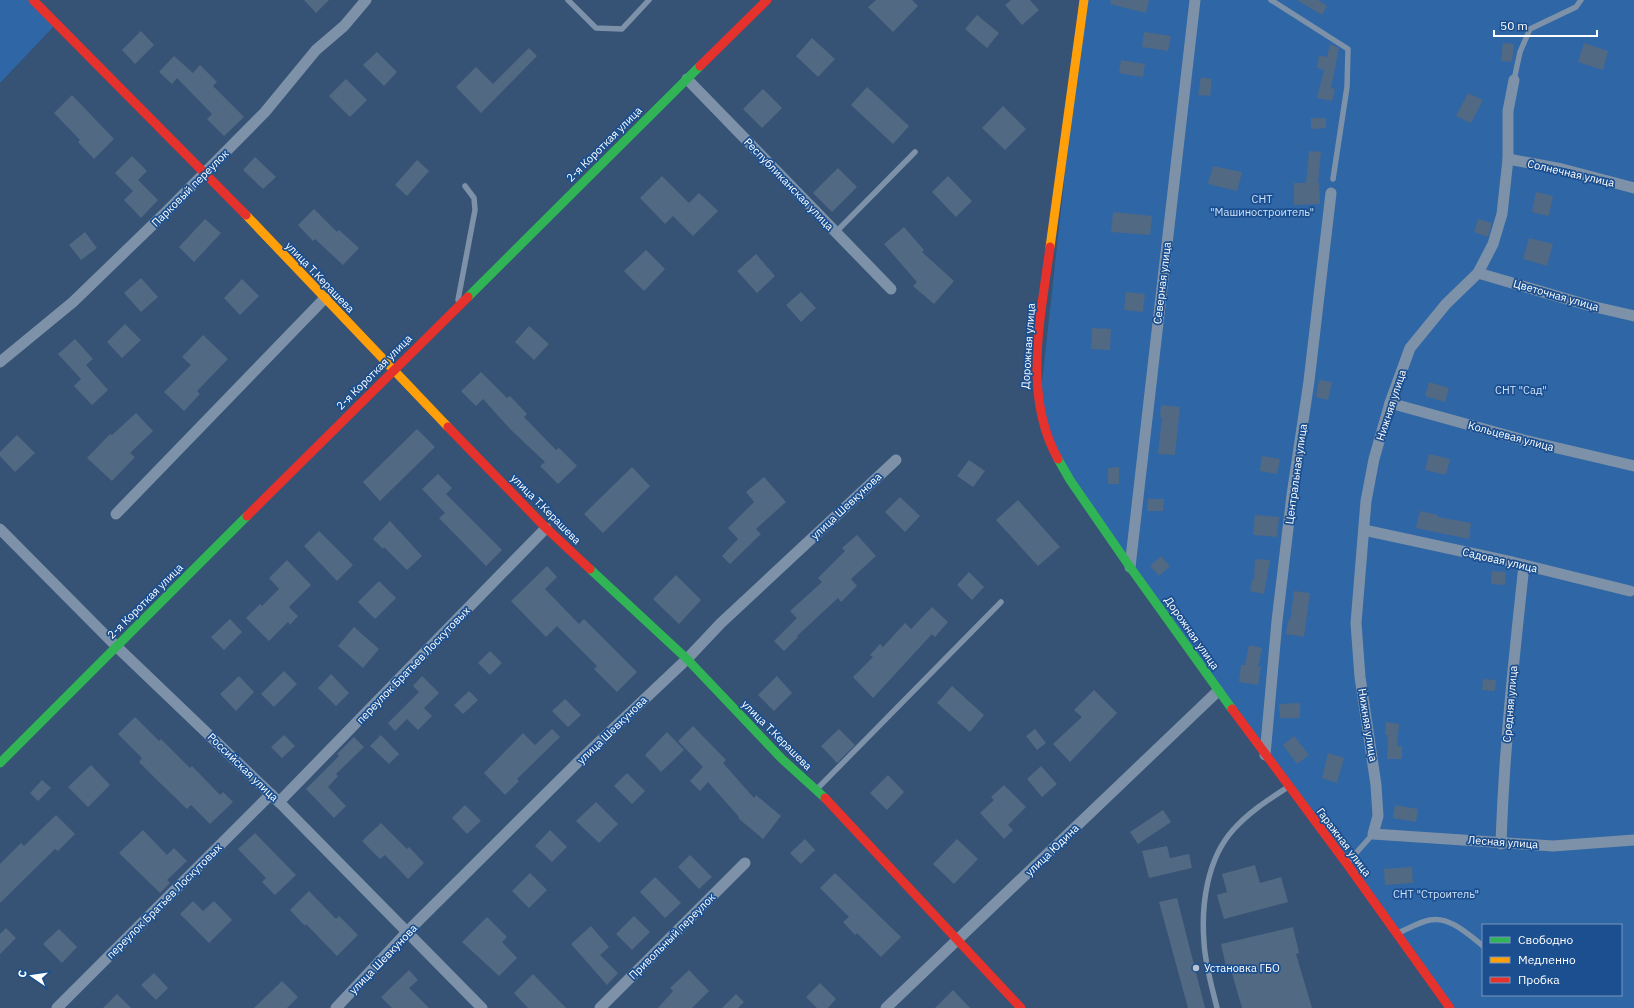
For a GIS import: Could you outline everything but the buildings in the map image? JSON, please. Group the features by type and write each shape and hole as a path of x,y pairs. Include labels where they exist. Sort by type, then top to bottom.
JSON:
{"street":[{"name":"улица Т.Керашева","path":"33,0 205,173 546,528 687,659 782,759 817,790 1021,1008"},
{"name":"Парковый переулок","path":"0,362 73,302 205,173 265,112 316,50 344,26 366,0"},
{"name":"2-я Короткая улица","path":"0,763 28,733 457,306 767,0"},
{"name":"Дорожная улица","path":"1084,0 1043,300 1037,361 1037,395 1044,428 1054,452 1070,480 1218,691"},
{"name":"Северная улица","path":"1130,567 1195,0"},
{"name":"Республиканская улица","path":"687,79 891,289"},
{"name":"Нижняя улица","path":"1373,834 1378,816 1376,785 1360,677 1356,624 1366,501 1374,459 1390,403 1410,348 1446,304 1478,273 1492,244 1502,214 1508,159 1508,110 1514,80"},
{"name":"Солнечная улица","path":"1508,159 1562,169 1634,188"},
{"name":"Центральная улица","path":"1265,756 1277,621 1292,495 1309,382 1331,193"},
{"name":"Цветочная улица","path":"1478,273 1591,306 1634,316"},
{"path":"116,514 325,298"},
{"name":"Кольцевая улица","path":"1390,403 1524,440 1634,466"},
{"name":"улица Шевкунова","path":"336,1008 408,932 579,762 687,659 722,623 896,460"},
{"name":"переулок Братьев Лоскутовых","path":"57,1008 275,798 546,528"},
{"name":"Российская улица","path":"0,529 116,646 275,798 482,1008"},
{"name":"Садовая улица","path":"1364,530 1524,565 1632,592"},
{"name":"Средняя улица","path":"1501,844 1503,782 1508,711 1524,565"},
{"name":"Гаражная улица","path":"1218,691 1288,787 1347,864 1395,934 1450,1008"},
{"name":"улица Юдина","path":"886,1008 958,941 1218,691"},
{"name":"Лесная улица","path":"1373,834 1449,838 1501,844 1553,846 1634,840"},
{"name":"Привольный переулок","path":"600,1008 745,863"}],"lane":[{"path":"568,0 596,28 622,29 649,0"},
{"path":"1271,0 1348,49 1347,87 1333,179"},
{"name":"Нижняя улица","path":"1514,80 1520,52 1530,28 1576,7 1581,0"},
{"path":"836,232 915,152"},
{"path":"457,306 475,210 474,198 465,186"},
{"path":"817,790 1001,602"},
{"path":"1217,1008 1204,943 1205,898 1213,863 1232,831 1256,808 1288,787"},
{"name":"Нижняя улица","path":"1347,864 1373,834"},
{"path":"1395,934 1431,920 1446,922 1463,930 1482,945"}],"green space":[{"path":"0,0 33,0 56,24 0,83"},
{"name":"СНТ \"Машиностроитель\"","path":"1084,0 1634,0 1634,1008 1450,1008 1070,480 1039,410"}],"traffic: fast":[{"path":"468,297 700,66"},
{"path":"1058,459 1070,480 1130,567 1232,709"},
{"path":"0,763 247,516"},
{"path":"590,569 687,659 782,759 825,798"}],"traffic: slow":[{"path":"1050,247 1084,0"},
{"path":"246,215 448,427"}],"traffic: jam":[{"path":"33,0 246,215"},
{"path":"700,66 767,0"},
{"path":"1050,247 1039,328 1037,382 1040,409 1047,434 1058,459"},
{"path":"247,516 468,297"},
{"path":"448,427 546,528 590,569"},
{"path":"1232,709 1347,864 1450,1008"},
{"path":"825,798 1021,1008"}],"place":[{"name":"Установка ГБО","path":"1196,968"}],"park label":[{"name":"СНТ \"Сад\"","path":"1521,390"},
{"name":"СНТ \"Строитель\"","path":"1436,894"}]}
